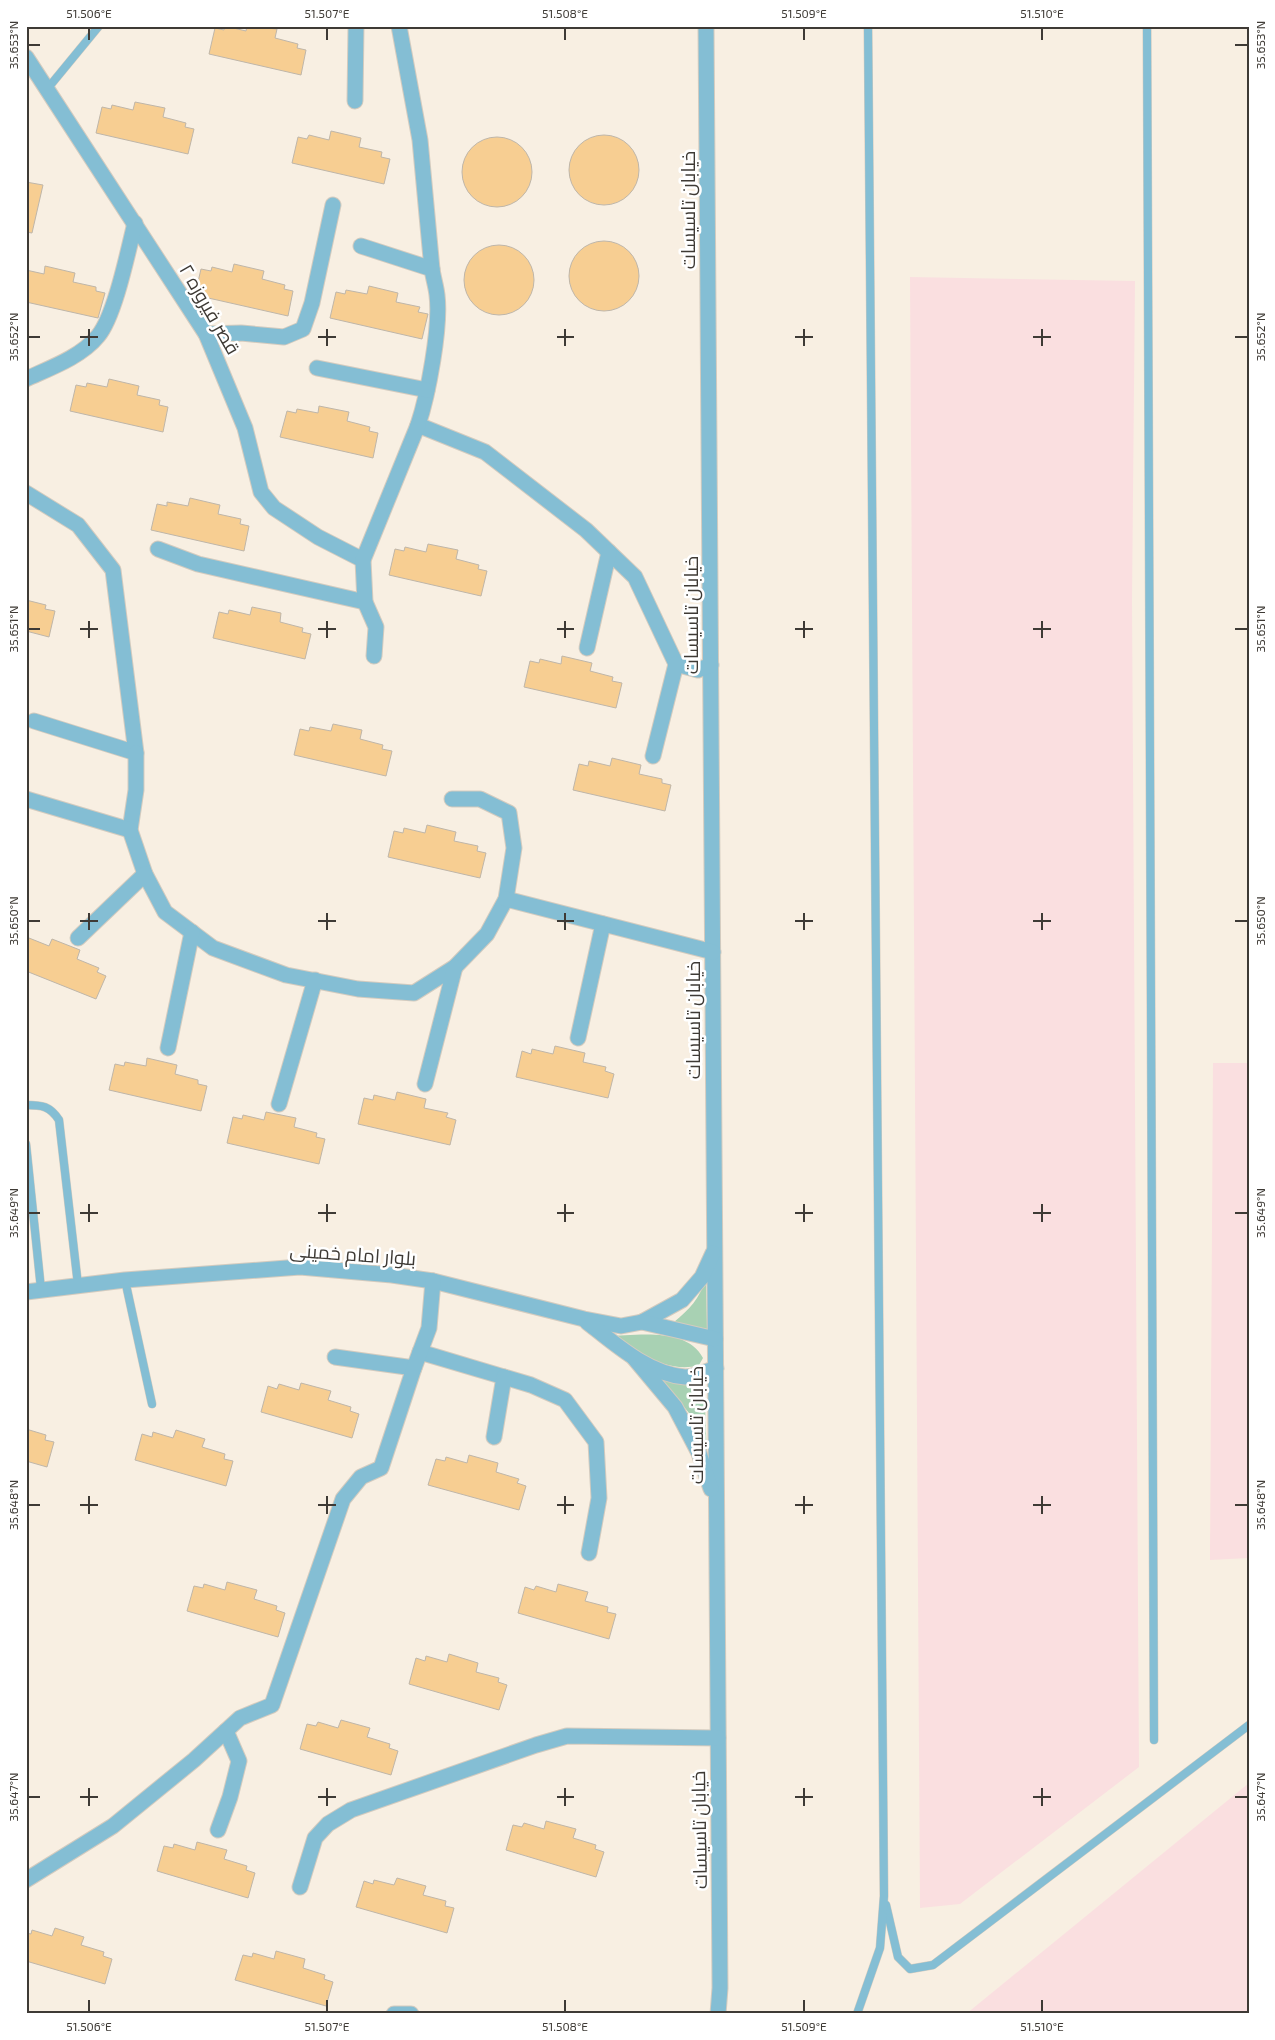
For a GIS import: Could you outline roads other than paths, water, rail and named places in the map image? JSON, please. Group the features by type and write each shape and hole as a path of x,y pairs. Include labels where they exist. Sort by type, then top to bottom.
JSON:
{"street":[{"path":"355,101 356,26"},
{"path":"374,656 376,627 365,602 363,560 418,425 437,324 437,296 432,269 420,140 399,26"},
{"name":"خیابان تاسیسات","path":"706,26 720,1988 718,2014"},
{"name":"قصر فیروزه ۲","path":"26,57 48,88 206,334 245,428 261,492 274,508 296,523 318,537 363,560"},
{"path":"206,334 241,333 284,337 303,329 312,303 333,205"},
{"path":"26,379 85,348 99,335 115,300 135,223"},
{"path":"361,246 432,269"},
{"path":"317,368 426,390"},
{"path":"418,425 485,452 586,530 635,577 676,664 653,756"},
{"path":"26,493 78,525 113,570 136,753 136,790 130,830 145,874 165,912 213,948 286,975 358,989 414,993 455,967 487,934 506,899 514,848 509,813 480,799 452,799"},
{"path":"158,549 198,564 365,602"},
{"path":"587,648 609,552"},
{"path":"676,664 698,670 711,665"},
{"path":"34,721 136,753"},
{"path":"26,799 130,830"},
{"path":"78,938 145,874"},
{"path":"506,899 713,952"},
{"path":"578,1038 603,924"},
{"path":"168,1048 192,932"},
{"path":"425,1084 455,967"},
{"path":"279,1104 314,980"},
{"path":"642,1322 682,1300 702,1277 715,1250"},
{"name":"بلوار امام خمینی","path":"34,1291 125,1280 300,1267 392,1275 432,1281 584,1319 622,1326 642,1322"},
{"path":"26,1880 113,1826 194,1760 240,1718 272,1705 343,1499 361,1477 382,1468 429,1328 432,1281"},
{"path":"584,1319 634,1358 650,1367 686,1377 716,1368"},
{"path":"642,1322 715,1338"},
{"path":"420,1352 531,1385 564,1400 596,1442 599,1498 589,1553"},
{"path":"335,1357 414,1368"},
{"path":"634,1358 675,1406 708,1474 717,1510"},
{"path":"494,1437 504,1377"},
{"path":"218,1830 240,1761 226,1731"},
{"path":"300,1887 315,1838 328,1824 351,1810 536,1745 567,1736 718,1738"},
{"path":"394,2014 410,2014"}],"lane":[{"path":"48,88 99,26"},
{"path":"857,2014 880,1948 884,1896 868,26"},
{"path":"1147,26 1154,1740"},
{"path":"26,1105 42,1105 52,1109 59,1120 78,1285"},
{"path":"26,1144 34,1291"},
{"path":"125,1280 152,1404"},
{"path":"884,1896 898,1957 910,1969 933,1965 1249,1725"}]}
